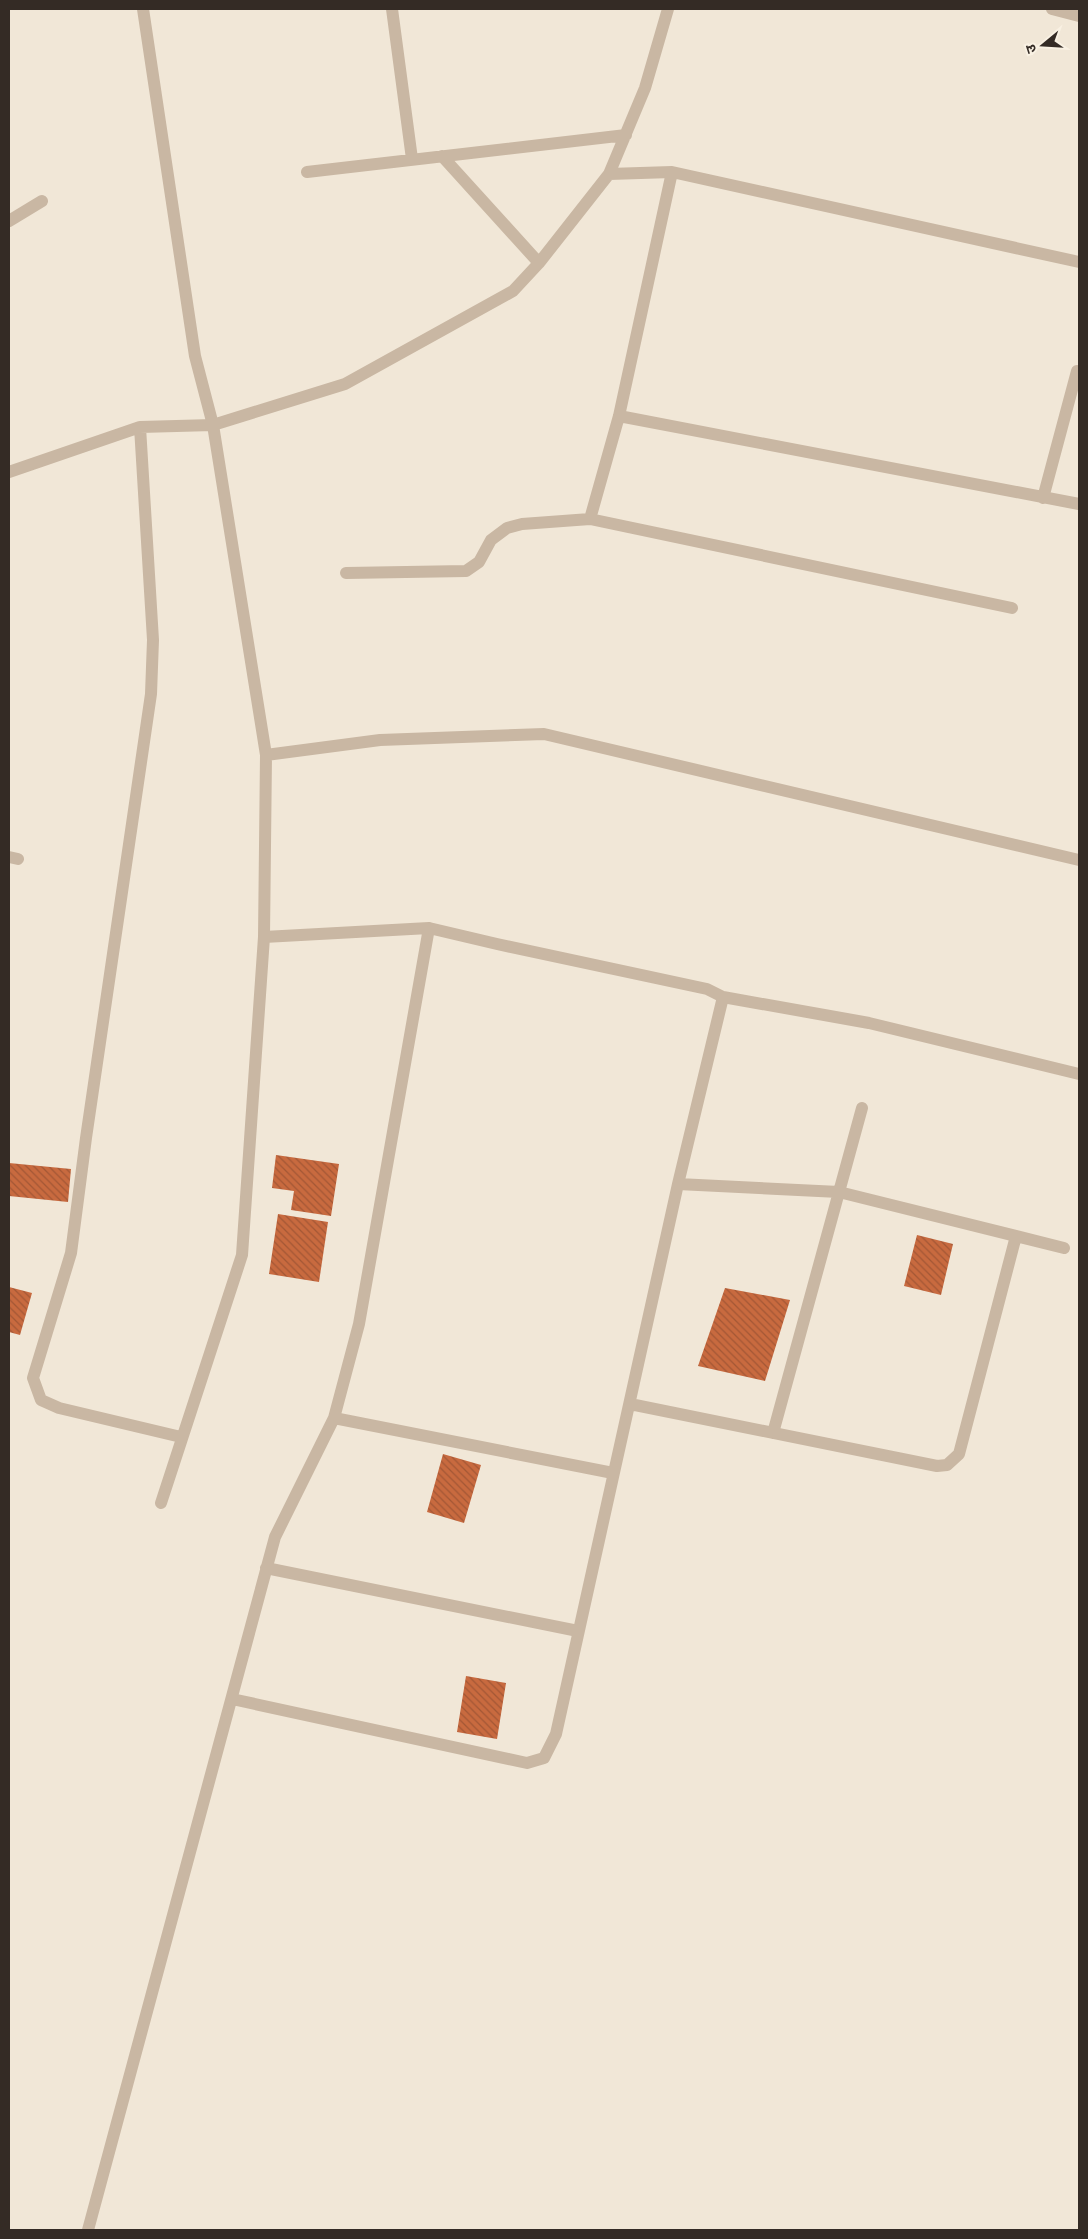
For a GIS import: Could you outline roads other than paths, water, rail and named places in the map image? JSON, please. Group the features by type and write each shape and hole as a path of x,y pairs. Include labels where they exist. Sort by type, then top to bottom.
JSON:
{"street":[{"path":"143,9 195,356 213,426 266,755 264,937 242,1256 181,1436 161,1503"},
{"path":"392,9 412,160"},
{"path":"9,472 140,427 213,426 345,384 513,290 539,263 609,174 645,88 668,9"},
{"path":"1052,9 1079,16"},
{"path":"307,172 626,134"},
{"path":"442,156 539,263"},
{"path":"609,174 672,172 1079,262"},
{"path":"590,519 619,416 672,172"},
{"path":"9,220 42,201"},
{"path":"1044,498 1077,370"},
{"path":"619,416 1079,504"},
{"path":"140,427 153,640 151,694 87,1128 71,1253 33,1378 41,1400 59,1408 181,1436"},
{"path":"346,574 466,571 479,562 491,540 506,528 522,524 590,519 1012,608"},
{"path":"266,755 380,740 544,734 1079,860"},
{"path":"264,937 429,928 707,989 723,997 869,1023 1079,1074"},
{"path":"88,2230 274,1537 334,1418 358,1324 429,928"},
{"path":"232,1699 527,1763 544,1758 556,1734 678,1184 723,997"},
{"path":"773,1433 862,1108"},
{"path":"678,1184 839,1192 1064,1248"},
{"path":"630,1404 937,1466 947,1465 959,1454 1016,1236"},
{"path":"334,1418 613,1473"},
{"path":"266,1568 578,1631"}]}
